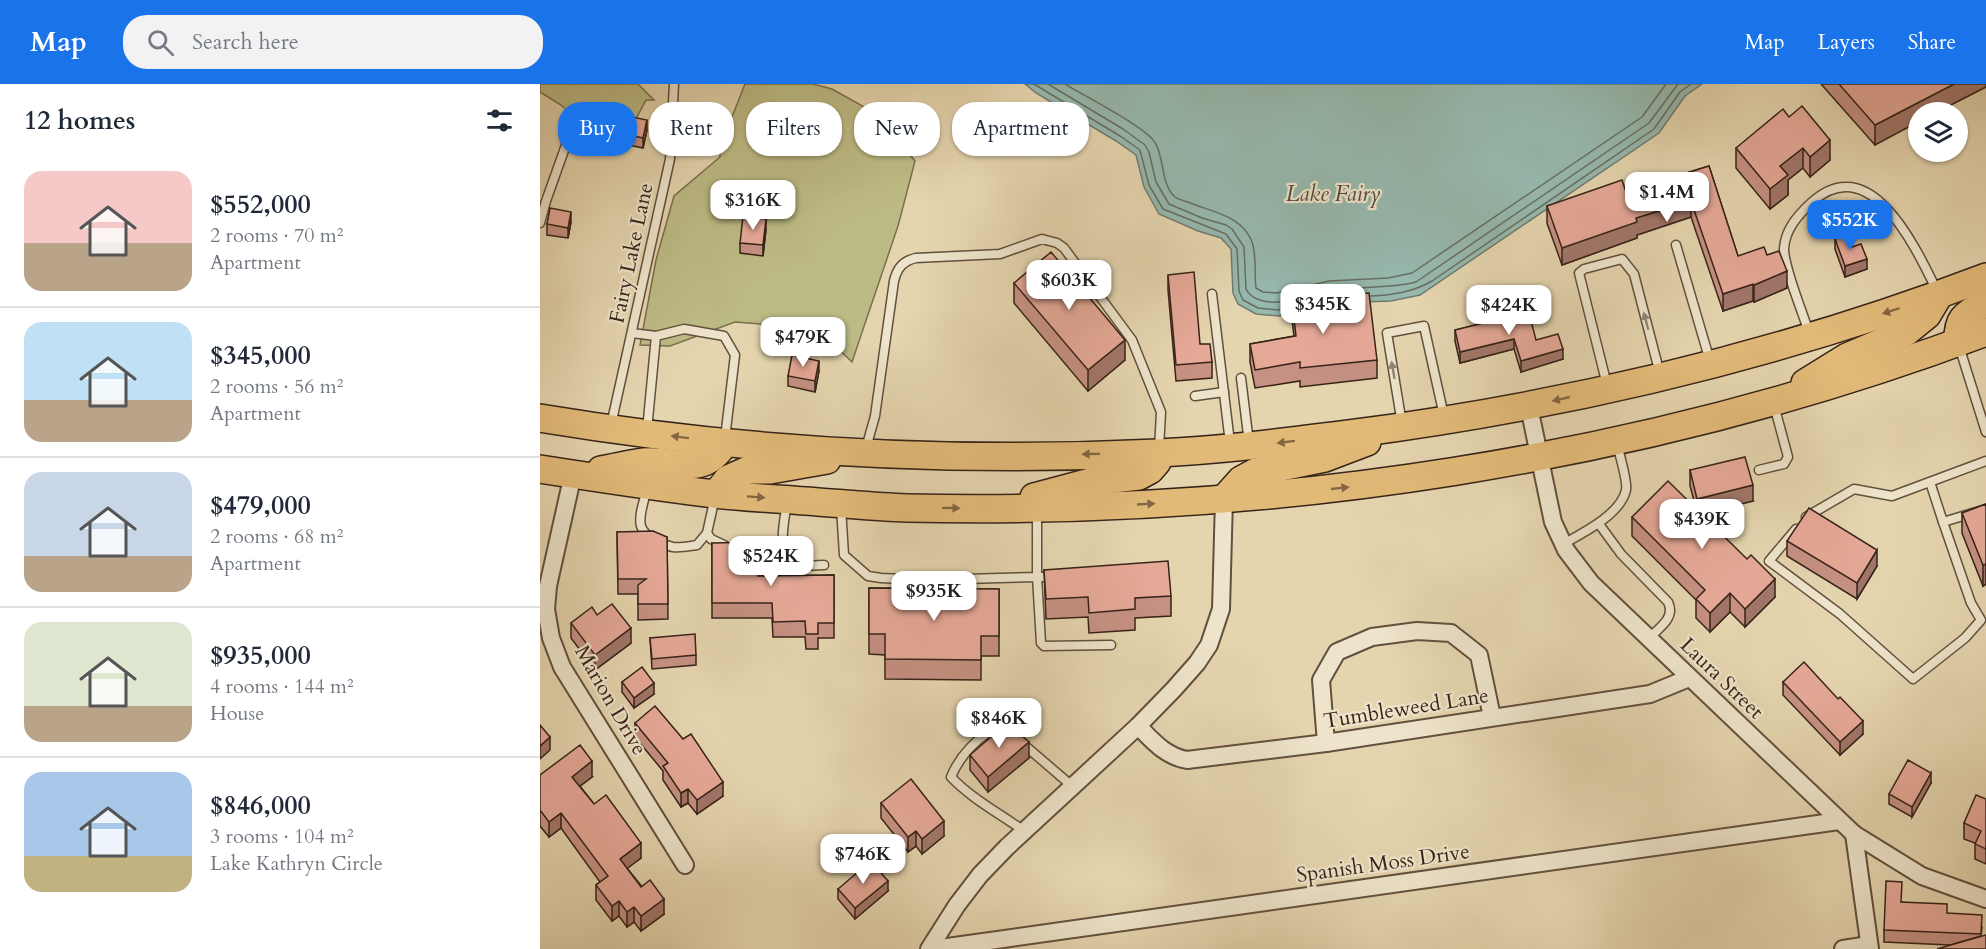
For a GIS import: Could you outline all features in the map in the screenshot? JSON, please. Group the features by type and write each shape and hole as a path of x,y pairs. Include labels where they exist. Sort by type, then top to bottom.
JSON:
{"main road":[{"path":"543,419 725,442 864,453 941,456 1159,453 1240,446 1407,427 1529,407 1661,377 1810,336 1939,295 1986,277"},
{"path":"1773,402 1847,357 1906,332 1927,315 1939,295"},
{"path":"1958,343 1957,327 1962,318 1986,303"},
{"path":"540,469 716,494 903,508 1104,507 1224,499 1353,486 1538,456 1673,429 1864,375 1986,332"},
{"path":"1224,499 1241,480 1256,472 1325,458 1407,427"},
{"path":"573,474 645,462 687,465 703,463 718,454 725,442"},
{"path":"716,494 728,479 748,470 770,470 864,453"},
{"path":"993,509 1094,481 1139,476 1150,470 1157,462 1159,453"}],"street":[{"name":"Laura Street","path":"1529,407 1553,522 1563,544 1591,583 1854,834 1922,876 1986,899"},
{"name":"Marion Drive","path":"573,474 548,586 546,609 551,638 562,668 685,865"},
{"path":"931,949 957,905 980,875 1024,831 1138,726 1197,663 1209,645 1221,609 1224,499"},
{"path":"1326,743 1322,680 1337,652 1372,637 1417,631 1452,633 1479,655 1492,717"},
{"name":"Tumbleweed Lane","path":"1138,726 1164,752 1174,758 1187,760 1326,743 1650,694 1689,678"},
{"name":"Spanish Moss Drive","path":"931,949 1839,821"},
{"path":"1843,949 1869,947 1854,834"}],"lane":[{"name":"Fairy Lake Lane","path":"611,429 670,159 674,84"},
{"path":"540,223 562,156"},
{"path":"1810,336 1787,267 1784,251 1786,234 1801,212 1816,199 1833,189 1848,187 1863,192 1871,195 1888,209 1913,243 1939,295"},
{"path":"864,453 875,416 894,281 900,266 907,260 916,258 1000,254 1042,239 1057,243 1064,248 1132,340 1161,412 1159,453"},
{"path":"1676,245 1711,364"},
{"path":"1608,389 1579,273 1584,269 1622,259 1634,274 1661,377"},
{"path":"1212,294 1224,392 1240,446"},
{"path":"1407,427 1387,333 1424,326 1446,420"},
{"path":"632,333 657,336 684,329 724,336 735,355 725,442"},
{"path":"647,433 657,336"},
{"path":"1958,343 1986,432"},
{"path":"1240,446 1241,378"},
{"path":"1195,396 1224,392"},
{"path":"1759,470 1784,464 1788,457 1773,402"},
{"path":"1563,544 1599,524 1619,503 1627,489 1617,440"},
{"path":"1930,482 1971,603 1983,618 1965,638 1913,680 1840,614 1769,561 1806,517 1854,489 1892,496 1986,461"},
{"path":"648,484 640,517 641,527 646,534 675,547 697,545 707,533 716,494"},
{"path":"787,500 782,540 784,551 803,566 824,565"},
{"path":"841,504 844,555 868,576 928,580 1070,576"},
{"path":"1036,508 1041,643 1044,646 1111,645"},
{"path":"1943,522 1986,509"},
{"path":"1599,524 1621,554 1668,602 1671,608 1671,614 1667,620 1648,639"},
{"path":"707,533 717,543 732,546"},
{"path":"1024,831 987,805 974,799 951,777 967,752 985,735 999,728 1007,730 1072,786"}],"shaded area":[{"path":"540,84 638,84 654,100 646,100 637,117 637,102 558,103 540,92"},
{"path":"745,84 813,84 832,89 855,102 854,156 911,156 915,161 898,226 852,362 812,324 774,325 735,322 670,346 640,345 656,260 674,196 720,156 734,156 734,112"}],"water":[{"name":"Lake Fairy","path":"1025,84 1702,84 1685,96 1659,133 1420,295 1391,301 1333,303 1279,316 1256,314 1238,304 1233,293 1231,249 1221,238 1159,214 1144,187 1136,155 1089,125 1089,102 1051,102"}],"building":[{"path":"1839,84 1954,84 1919,102 1908,102 1908,108 1875,125"},
{"path":"1802,106 1830,140 1810,157 1803,148 1780,166 1788,175 1770,189 1736,148 1783,109 1789,117"},
{"path":"637,118 647,120 643,138 637,137"},
{"path":"1709,166 1738,256 1764,247 1767,255 1779,251 1787,271 1754,285 1723,294 1691,201 1636,218 1637,222 1562,248 1547,206 1622,180 1626,192"},
{"path":"550,208 571,212 568,228 547,224"},
{"path":"743,216 766,219 763,245 740,243"},
{"path":"1847,234 1852,247 1861,244 1867,259 1845,266 1835,239"},
{"path":"1051,252 1125,340 1088,370 1014,283"},
{"path":"1194,272 1200,344 1210,344 1212,362 1176,365 1168,275"},
{"path":"1369,293 1377,360 1300,368 1300,362 1255,370 1250,344 1296,336 1292,302"},
{"path":"1528,309 1536,340 1558,334 1563,349 1521,361 1514,339 1460,352 1455,330 1500,319 1499,316"},
{"path":"792,355 819,361 815,381 788,376"},
{"path":"1745,457 1753,485 1697,499 1690,470"},
{"path":"1668,481 1747,559 1751,555 1775,579 1745,609 1730,593 1710,613 1696,599 1705,590 1632,517"},
{"path":"1986,504 1986,564 1983,565 1962,513"},
{"path":"1809,508 1877,550 1857,583 1787,541"},
{"path":"653,531 667,537 668,604 638,604 638,585 646,579 618,579 617,532"},
{"path":"757,542 758,576 834,575 834,623 818,623 818,634 806,634 805,621 773,622 772,603 712,603 712,543"},
{"path":"1168,561 1171,596 1135,598 1135,609 1089,613 1088,597 1046,599 1044,570"},
{"path":"869,588 999,589 999,636 981,636 981,660 885,659 885,634 869,634"},
{"path":"612,604 631,628 595,655 571,623 592,607 597,615"},
{"path":"695,634 696,655 652,659 650,638"},
{"path":"1804,662 1838,699 1840,697 1863,721 1840,742 1783,682"},
{"path":"642,667 654,683 634,698 622,682"},
{"path":"655,706 683,739 691,734 723,782 697,800 688,789 681,793 663,766 668,763 635,723"},
{"path":"1007,723 1029,742 988,777 970,755"},
{"path":"540,725 550,737 540,746"},
{"path":"580,745 592,761 572,777 594,804 606,795 641,843 620,859 641,887 650,880 664,899 641,916 634,907 627,912 619,901 612,906 596,885 608,876 561,813 549,822 540,810 540,775"},
{"path":"1908,760 1931,773 1912,807 1889,794"},
{"path":"911,779 944,821 922,839 916,831 908,837 881,803"},
{"path":"1976,795 1986,799 1986,849 1975,844 1981,831 1964,823"},
{"path":"871,861 888,881 855,908 838,889"},
{"path":"1886,881 1902,882 1901,902 1947,904 1947,913 1982,915 1981,934 1884,930"},
{"path":"1986,935 1986,949 1937,949"}]}
